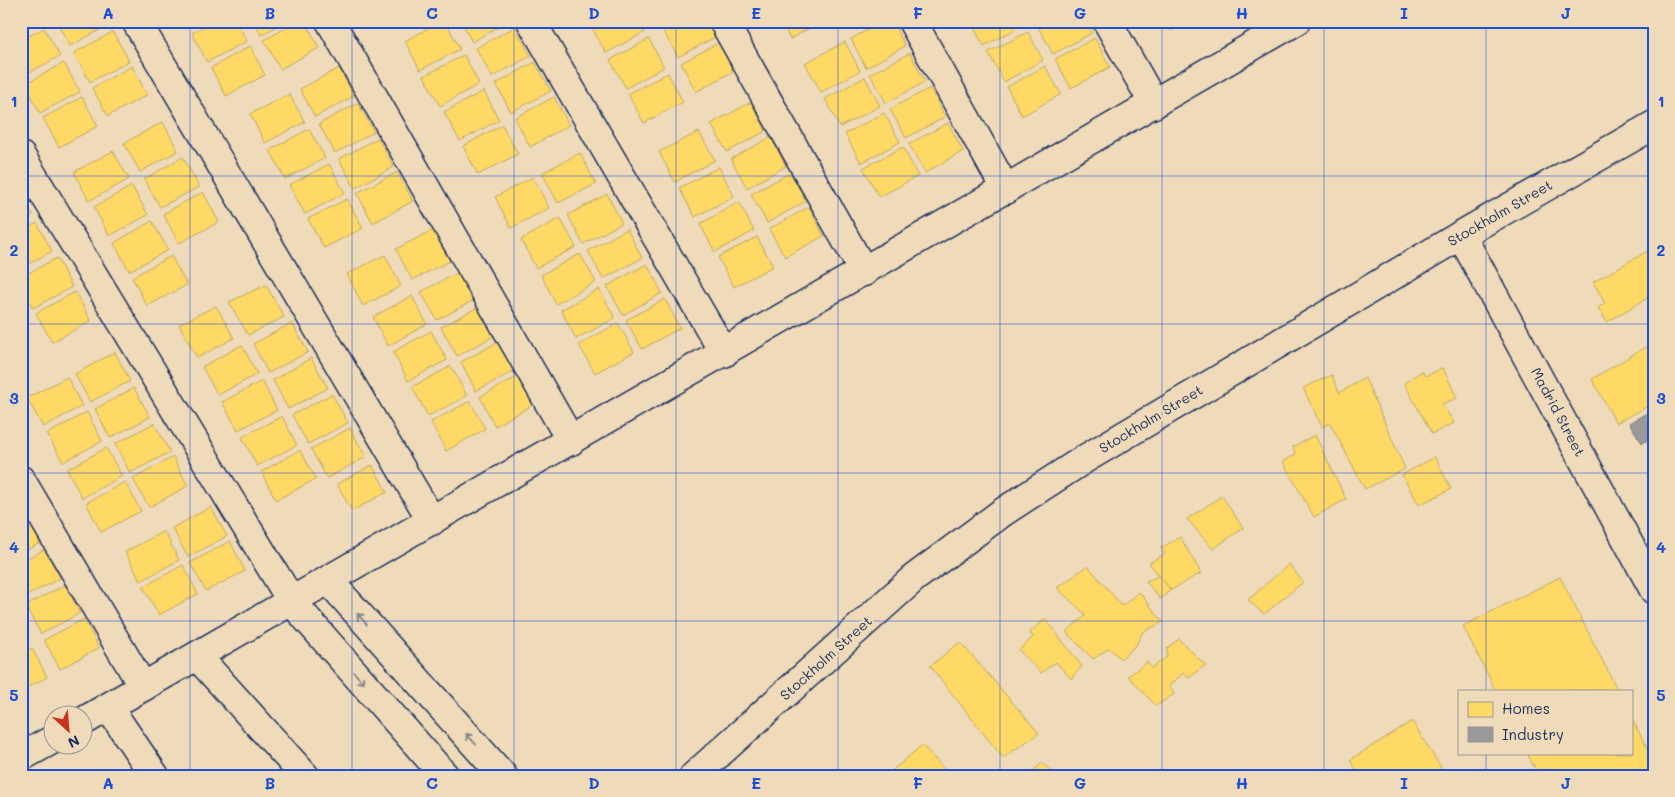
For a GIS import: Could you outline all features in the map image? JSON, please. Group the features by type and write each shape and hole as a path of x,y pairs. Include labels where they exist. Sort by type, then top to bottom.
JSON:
{"street":[{"path":"136,21 432,522"},
{"path":"330,21 571,441"},
{"path":"531,21 724,353"},
{"path":"723,21 864,272"},
{"path":"912,21 1006,190"},
{"path":"1107,21 1154,104"},
{"path":"92,717 1296,21"},
{"name":"Stockholm Street","path":"694,776 914,578 1003,512 1084,460 1461,235 1654,125"},
{"path":"21,156 292,602 446,776"},
{"name":"Madrid Street","path":"1461,235 1654,590"},
{"path":"21,480 143,687"},
{"path":"329,581 503,776"},
{"path":"197,656 304,776"},
{"path":"109,708 156,776"},
{"path":"21,757 42,745"}],"building: Homes":[{"path":"21,21 40,21 21,31"},
{"path":"56,21 107,21 109,25 70,46"},
{"path":"214,21 236,21 247,41 207,62 192,33"},
{"path":"254,21 286,21 261,35"},
{"path":"299,21 305,21 319,48 280,69 264,40"},
{"path":"441,21 445,21 460,49 420,70 405,41"},
{"path":"461,21 509,21 472,42"},
{"path":"596,21 639,21 645,32 606,53 590,24"},
{"path":"676,21 709,21 717,36 678,57 662,29"},
{"path":"781,21 822,21 790,39"},
{"path":"883,21 892,21 905,46 866,68 851,39"},
{"path":"970,21 1021,21 1023,25 984,46"},
{"path":"1044,21 1085,21 1092,33 1053,54 1037,25"},
{"path":"1165,21 1189,21 1171,31"},
{"path":"515,27 531,56 492,77 476,48"},
{"path":"44,28 60,56 21,77 21,40"},
{"path":"113,32 129,61 90,82 74,53"},
{"path":"1028,32 1043,60 1004,82 988,52"},
{"path":"1095,38 1110,67 1071,88 1055,59"},
{"path":"649,39 664,67 626,88 610,60"},
{"path":"720,42 735,70 696,92 681,63"},
{"path":"845,42 860,71 821,92 805,63"},
{"path":"250,46 265,75 226,96 211,68"},
{"path":"910,53 925,82 886,103 870,74"},
{"path":"464,55 479,84 440,106 424,76"},
{"path":"535,62 551,91 511,112 496,84"},
{"path":"64,63 80,92 40,113 25,84"},
{"path":"132,66 147,95 108,116 92,88"},
{"path":"1045,66 1061,94 1022,116 1007,87"},
{"path":"339,68 354,96 315,117 300,89"},
{"path":"668,73 683,102 644,123 628,94"},
{"path":"865,77 880,106 840,127 825,99"},
{"path":"930,88 945,117 906,138 890,109"},
{"path":"484,91 499,120 460,141 444,112"},
{"path":"289,94 305,122 265,143 250,114"},
{"path":"82,97 98,126 59,147 43,118"},
{"path":"554,97 569,125 530,147 515,118"},
{"path":"751,102 766,131 727,152 711,124"},
{"path":"358,103 374,132 335,153 319,124"},
{"path":"884,113 900,142 861,163 845,134"},
{"path":"163,122 178,151 140,172 124,143"},
{"path":"948,123 963,151 925,173 909,144"},
{"path":"502,125 518,154 478,175 463,146"},
{"path":"309,129 325,158 285,179 270,150"},
{"path":"699,132 715,160 675,182 659,152"},
{"path":"771,137 786,166 747,188 731,159"},
{"path":"378,138 394,167 355,188 339,159"},
{"path":"903,147 918,176 879,197 863,168"},
{"path":"113,151 129,179 89,201 74,172"},
{"path":"580,153 596,184 558,203 542,173"},
{"path":"183,157 199,187 160,207 144,179"},
{"path":"329,164 345,193 305,214 289,185"},
{"path":"719,167 734,196 695,217 679,188"},
{"path":"397,172 413,201 373,223 357,193"},
{"path":"790,173 806,201 767,223 751,194"},
{"path":"533,177 549,208 511,228 495,197"},
{"path":"132,186 148,215 109,236 94,207"},
{"path":"203,192 219,222 179,243 163,214"},
{"path":"607,194 622,223 583,244 568,215"},
{"path":"21,195 33,216 21,222"},
{"path":"347,199 363,228 324,248 308,219"},
{"path":"739,202 754,231 715,252 700,224"},
{"path":"809,207 824,236 785,257 769,229"},
{"path":"560,218 576,247 536,268 521,240"},
{"path":"152,221 168,250 129,271 114,243"},
{"path":"37,223 52,251 21,268 21,231"},
{"path":"627,229 642,258 603,279 588,251"},
{"path":"433,230 450,261 412,280 396,249"},
{"path":"757,237 773,266 734,287 718,257"},
{"path":"1648,251 1654,260 1654,294 1607,322 1598,308 1605,303 1593,282"},
{"path":"580,254 596,282 556,304 541,275"},
{"path":"385,255 401,286 363,306 347,274"},
{"path":"171,256 187,285 147,306 132,277"},
{"path":"57,258 72,287 33,308 21,286 21,277"},
{"path":"647,264 662,293 623,315 607,286"},
{"path":"461,271 476,299 437,320 421,292"},
{"path":"266,285 284,317 248,335 229,302"},
{"path":"599,289 615,318 576,339 561,310"},
{"path":"75,292 91,321 52,342 36,313"},
{"path":"412,296 427,324 388,346 373,317"},
{"path":"665,299 680,328 642,349 626,320"},
{"path":"216,306 234,338 197,358 179,324"},
{"path":"480,306 496,335 457,356 441,327"},
{"path":"292,323 308,352 268,373 253,344"},
{"path":"618,323 634,352 595,373 579,345"},
{"path":"431,331 447,360 408,381 393,352"},
{"path":"500,341 516,370 476,391 461,362"},
{"path":"1654,342 1654,403 1616,423 1592,379"},
{"path":"242,345 257,374 218,395 202,367"},
{"path":"115,352 130,381 90,402 75,374"},
{"path":"311,358 328,388 288,409 273,380"},
{"path":"451,366 467,396 428,416 412,387"},
{"path":"1443,368 1457,398 1442,404 1454,423 1432,434 1404,383 1422,371 1425,376"},
{"path":"1332,375 1339,393 1365,378 1405,469 1365,489 1330,423 1322,427 1303,388"},
{"path":"519,376 534,404 495,426 480,397"},
{"path":"67,377 82,406 43,427 27,398"},
{"path":"262,381 277,410 238,430 222,402"},
{"path":"134,388 150,417 110,438 95,409"},
{"path":"332,394 348,423 308,444 292,415"},
{"path":"470,401 485,429 446,451 431,422"},
{"path":"87,412 102,441 63,462 47,434"},
{"path":"282,416 297,445 257,466 242,437"},
{"path":"154,423 170,452 130,473 115,444"},
{"path":"350,428 366,457 327,478 311,449"},
{"path":"1315,435 1346,499 1314,517 1283,462 1296,454 1293,447"},
{"path":"106,448 122,476 82,498 67,469"},
{"path":"300,450 316,479 276,500 261,472"},
{"path":"173,457 188,486 149,507 133,479"},
{"path":"1435,457 1451,489 1419,505 1402,475"},
{"path":"372,465 387,492 352,511 337,484"},
{"path":"125,482 141,511 101,532 86,503"},
{"path":"1222,496 1243,528 1213,549 1187,519"},
{"path":"211,507 227,536 188,557 172,528"},
{"path":"25,514 40,543 21,553 21,516"},
{"path":"164,531 179,560 141,581 125,552"},
{"path":"1180,537 1201,573 1171,590 1149,563 1165,554 1161,548"},
{"path":"230,541 245,571 206,591 190,563"},
{"path":"45,549 60,578 21,599 21,562"},
{"path":"1289,564 1303,582 1264,614 1248,600"},
{"path":"183,565 198,594 159,615 143,587"},
{"path":"1088,566 1122,606 1139,592 1163,622 1143,632 1136,645 1121,659 1109,648 1093,659 1066,632 1086,615 1057,588"},
{"path":"1159,576 1171,590 1160,599 1146,581"},
{"path":"1560,577 1617,690 1495,690 1463,626"},
{"path":"65,585 80,613 41,634 25,606"},
{"path":"84,619 99,648 60,669 44,640"},
{"path":"1045,619 1082,666 1071,679 1056,662 1041,673 1019,650 1033,637 1030,632"},
{"path":"21,628 29,642 21,646"},
{"path":"1179,639 1205,665 1189,678 1183,673 1169,686 1174,694 1156,706 1128,676 1147,662 1151,668 1167,657 1167,648"},
{"path":"960,642 1039,733 1003,758 930,666"},
{"path":"32,648 47,677 21,691 21,654"},
{"path":"1632,719 1654,761 1654,776 1539,776 1528,754 1632,754"},
{"path":"1412,721 1446,776 1360,776 1350,760"},
{"path":"922,745 949,774 886,776"},
{"path":"1042,763 1057,776 1028,776"}],"building: Industry":[{"path":"1654,409 1654,437 1642,443 1629,423"}]}
